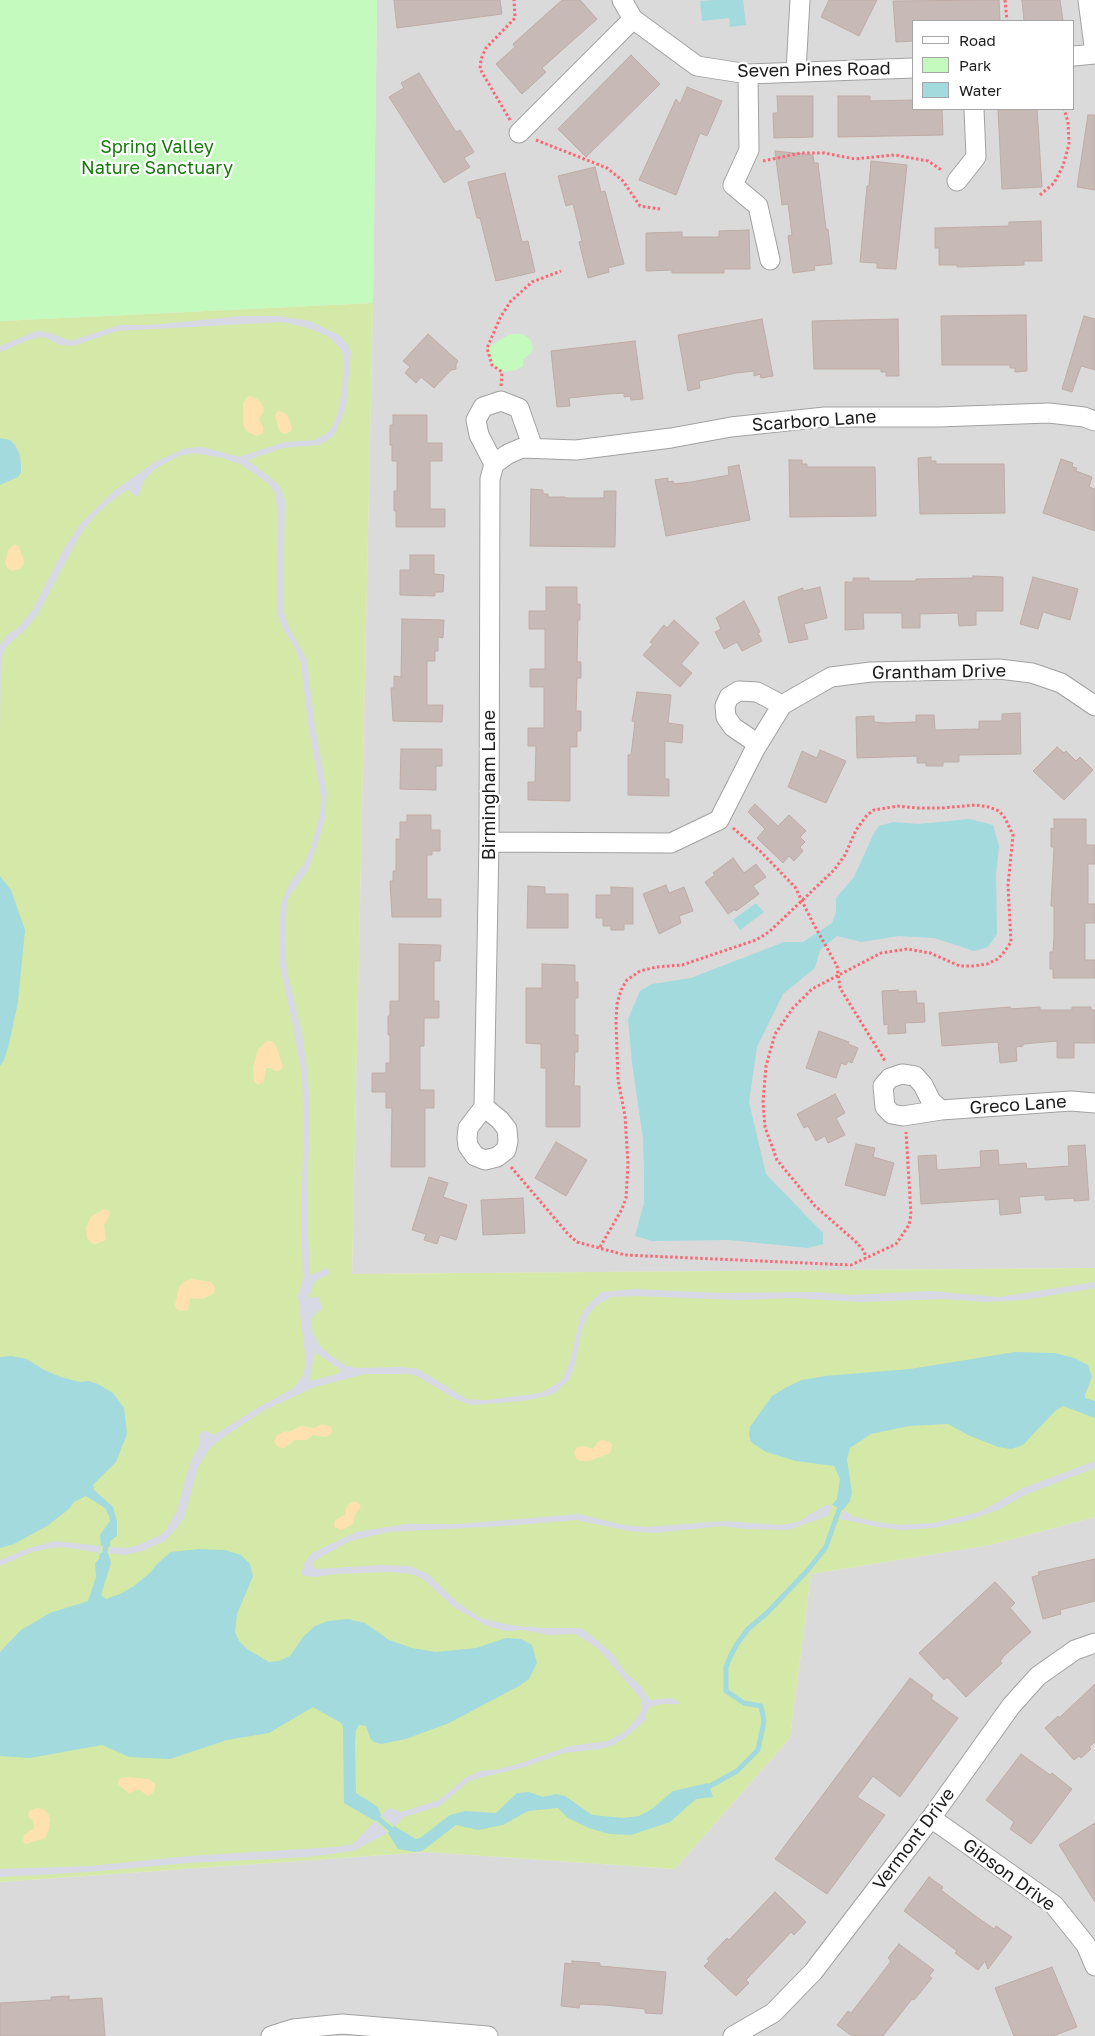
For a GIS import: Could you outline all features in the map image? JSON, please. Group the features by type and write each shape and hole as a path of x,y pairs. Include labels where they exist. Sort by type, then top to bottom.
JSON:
{"street":[{"name":"Seven Pines Road","path":"622,0 633,19 697,66 748,74 912,68"},
{"path":"796,72 800,0"},
{"path":"1075,56 1095,54 1088,0"},
{"path":"519,133 633,19"},
{"path":"748,74 749,150 733,185 758,206 770,260"},
{"path":"957,180 976,157 974,110"},
{"path":"501,401 519,408 533,448 522,448 508,454 494,464 479,435 476,420 483,407 501,401"},
{"name":"Scarboro Lane","path":"533,448 576,450 731,427 825,417 938,417 1049,413 1084,416 1095,421"},
{"name":"Birmingham Lane","path":"484,1107 490,842 490,479 494,464"},
{"name":"Grantham Drive","path":"719,820 758,744 782,705 831,677 871,672 999,669 1032,673 1061,683 1095,706"},
{"path":"758,744 733,727 726,717 725,706 728,697 739,691 757,692 782,705"},
{"path":"490,842 671,843 719,820"},
{"name":"Greco Lane","path":"941,1110 1072,1101 1095,1103"},
{"name":"Vermont Drive","path":"733,2036 773,2013 813,1972 931,1818 1011,1706 1038,1676 1075,1650 1095,1643"},
{"name":"Gibson Drive","path":"931,1818 1054,1905 1090,1942 1095,1966"},
{"path":"271,2036 293,2029 342,2024 488,2036"}],"path":[{"path":"1005,0 1007,20"},
{"path":"1040,195 1054,183 1064,166 1069,144 1068,122 1064,110"},
{"path":"742,164 802,153 824,153 855,159 894,154 928,161 957,180"},
{"path":"501,387 502,372 492,365 487,348 500,318 510,302 532,282 561,271"},
{"path":"600,1247 622,1209 626,1198 628,1164 626,1116 618,1080 616,1021 617,1004 621,990 627,980 640,971 656,967 682,965 756,940 770,932 834,870 845,855 856,830 867,815 874,810 898,806 925,808 975,805 999,811 1009,825 1013,835 1008,885 1011,942 998,959 987,964 960,966 930,954 907,949 881,954 838,974 812,989 793,1008 775,1034 766,1066 763,1102 765,1127 777,1160 794,1183 815,1206 855,1241 864,1251 866,1258"},
{"path":"719,820 733,828 760,851 795,887 813,923 830,950 837,966 840,988 885,1062"},
{"path":"511,1167 568,1234 578,1242 626,1255 851,1265 896,1244 909,1225 911,1214 906,1132"}],"shaded area":[{"path":"377,0 1095,0 1095,1268 352,1274 373,303"},
{"path":"242,316 279,316 310,321 339,335 347,343 351,352 346,408 335,434 319,445 283,448 248,460 276,482 285,500 283,609 288,625 307,660 314,720 327,793 325,819 316,849 308,870 287,900 285,943 287,971 302,1033 308,1076 310,1111 307,1212 310,1275 328,1268 330,1274 317,1280 313,1285 309,1298 319,1297 322,1310 317,1312 311,1320 313,1333 320,1346 347,1366 357,1368 401,1367 418,1369 467,1399 486,1400 541,1393 558,1383 563,1378 570,1362 580,1319 584,1310 602,1292 635,1289 721,1293 816,1292 851,1295 930,1291 998,1297 1095,1282 1095,1288 1023,1300 986,1302 943,1299 860,1302 793,1298 738,1300 635,1296 612,1297 598,1304 588,1315 582,1330 574,1368 569,1380 556,1392 548,1396 522,1401 472,1405 457,1400 419,1377 410,1374 365,1374 315,1387 265,1410 225,1436 209,1449 198,1468 184,1518 165,1541 143,1551 125,1555 108,1553 110,1547 126,1548 138,1545 159,1536 166,1530 177,1511 193,1456 198,1449 199,1435 204,1430 214,1435 294,1388 303,1375 306,1362 298,1296 303,1279 301,1214 304,1132 302,1075 280,966 279,936 281,903 291,881 304,864 311,848 320,815 321,797 308,723 301,663 277,614 278,515 275,493 269,484 242,465 223,458 194,453 179,456 155,469 144,481 139,496 133,495 131,491 127,490 109,503 93,518 79,537 38,614 28,627 7,646 3,653 1,662 0,732 0,645 7,635 18,628 32,611 65,547 82,522 115,490 155,462 186,448 203,447 239,457 284,442 314,440 327,433 332,427 338,412 342,391 344,358 341,349 329,337 311,329 282,322 117,331 73,346 59,345 47,338 40,337 0,352 0,346 36,331 47,332 70,341 119,325 150,325","holes":["315,1352 341,1370 340,1373 311,1381 310,1378"]},
{"path":"1095,1461 1095,1468 1025,1495 1000,1509 966,1521 933,1528 901,1530 840,1519 843,1510 855,1517 882,1523 901,1525 933,1523 981,1511 1023,1488"},
{"path":"826,1505 832,1505 828,1516 788,1530 746,1529 722,1526 654,1533 629,1531 576,1520 388,1532 350,1541 314,1561 313,1567 316,1569 382,1565 410,1566 428,1574 457,1602 479,1617 510,1625 541,1628 580,1628 613,1654 624,1671 641,1686 650,1700 671,1698 678,1701 679,1704 661,1704 650,1707 645,1716 646,1720 614,1745 600,1749 563,1753 525,1767 475,1779 468,1782 440,1806 404,1817 394,1826 381,1815 390,1808 401,1812 439,1800 465,1778 480,1771 499,1769 521,1763 570,1746 608,1741 624,1732 631,1725 642,1710 641,1699 596,1647 575,1634 549,1635 523,1630 506,1631 487,1626 455,1608 423,1579 412,1574 391,1572 335,1574 316,1577 304,1576 301,1574 304,1564 312,1553 356,1532 406,1524 458,1524 579,1514 624,1525 646,1527 724,1521 779,1525 798,1522"},
{"path":"1095,1517 1095,2036 0,2036 0,1882 426,1852 675,1869 790,1738 811,1574 990,1545"},
{"path":"55,1541 101,1546 100,1553 64,1547 50,1548 32,1552 0,1566 0,1560 29,1548"},
{"path":"375,1821 388,1833 353,1851 308,1857 188,1863 88,1872 0,1877 0,1869 90,1866 190,1856 335,1847 353,1844"}],"green space":[{"name":"Spring Valley Nature Sanctuary","path":"0,0 377,0 373,303 0,321"},
{"path":"373,303 352,1274 1095,1268 1095,1517 990,1545 811,1574 790,1738 675,1869 426,1852 0,1882 0,321"},
{"path":"510,334 522,334 527,337 531,341 533,349 523,359 523,366 517,370 502,372 492,365 487,348"}],"sand":[{"path":"251,396 260,401 264,410 259,419 263,427 263,433 256,436 246,431 243,423 243,403 247,397"},
{"path":"278,411 288,416 292,428 290,432 284,434 279,431 275,415"},
{"path":"14,545 19,546 24,562 21,568 12,571 7,568 5,563 8,550"},
{"path":"267,1041 271,1041 276,1045 283,1067 281,1070 276,1071 266,1068 264,1081 258,1085 254,1081 253,1068 258,1049"},
{"path":"104,1209 109,1211 110,1215 104,1225 106,1240 93,1244 87,1238 86,1227 91,1217"},
{"path":"192,1279 211,1282 215,1287 214,1293 203,1299 190,1298 188,1310 181,1311 175,1305 179,1287 185,1281"},
{"path":"322,1424 331,1427 332,1433 326,1437 313,1435 306,1440 295,1440 284,1448 278,1447 274,1442 276,1436 283,1432 291,1431 301,1426 314,1428"},
{"path":"602,1440 612,1444 611,1451 608,1454 589,1461 580,1461 576,1458 574,1452 577,1447 583,1446 593,1449"},
{"path":"356,1501 361,1506 355,1515 353,1524 342,1530 334,1527 335,1520 345,1515 347,1505"},
{"path":"125,1777 149,1779 155,1784 154,1792 148,1796 138,1789 129,1793 118,1784 119,1779"},
{"path":"37,1808 43,1809 48,1813 50,1819 49,1830 45,1838 26,1844 23,1841 24,1835 34,1828 33,1821 28,1816 29,1811"}],"water":[{"path":"743,0 746,25 730,27 729,18 702,21 700,1"},
{"path":"0,438 10,440 15,445 20,455 21,473 18,477 0,485"},
{"path":"969,819 993,825 999,846 996,875 997,934 988,947 974,951 934,938 899,936 861,942 837,936 820,950 815,968 783,994 757,1047 749,1102 766,1174 823,1233 823,1244 808,1248 729,1240 652,1241 635,1236 644,1203 643,1139 628,1019 640,991 652,984 691,978 784,942 803,942 832,923 836,912 836,898 854,877 879,826 893,822 918,824"},
{"path":"0,876 11,890 25,930 18,1002 9,1044 0,1066"},
{"path":"756,903 764,912 740,930 733,920"},
{"path":"1015,1352 1055,1353 1074,1358 1088,1365 1092,1377 1085,1398 1095,1401 1095,1418 1063,1406 1055,1411 1023,1445 1011,1449 998,1447 968,1435 948,1424 909,1426 871,1434 850,1448 847,1459 852,1493 850,1501 843,1510 832,1505 837,1499 840,1479 834,1466 796,1461 766,1452 751,1442 749,1435 750,1427 772,1396 802,1380 825,1376 910,1369"},
{"path":"11,1356 27,1359 44,1370 61,1377 98,1384 113,1393 124,1408 127,1434 116,1462 93,1485 94,1490 113,1507 117,1521 117,1536 110,1541 110,1547 101,1546 100,1535 110,1521 109,1516 105,1508 86,1496 74,1502 69,1509 47,1526 14,1544 0,1548 0,1357"},
{"path":"199,1549 225,1550 241,1555 250,1564 253,1576 237,1614 235,1632 239,1641 247,1649 269,1662 279,1661 290,1656 303,1637 315,1626 328,1621 348,1619 365,1623 389,1640 412,1648 436,1652 476,1648 506,1638 521,1639 532,1645 537,1663 529,1679 519,1686 449,1723 406,1739 381,1744 374,1742 370,1738 366,1726 359,1725 356,1730 355,1743 356,1793 378,1807 381,1815 375,1821 344,1803 343,1727 341,1723 313,1707 269,1733 227,1740 170,1759 129,1757 102,1745 30,1758 0,1756 0,1652 21,1630 50,1613 88,1601 96,1577 95,1563 99,1559 100,1553 108,1553 111,1563 101,1595 106,1599 134,1586 171,1552"},
{"path":"708,1783 713,1797 696,1799 670,1822 631,1835 609,1834 589,1828 568,1818 558,1808 528,1811 503,1825 478,1830 456,1825 422,1851 415,1852 398,1849 388,1833 394,1826 416,1839 420,1838 450,1815 465,1811 496,1813 517,1793 529,1792 543,1797 556,1794 565,1796 592,1815 623,1818 639,1816 652,1809 673,1791"}],"building":[{"path":"394,0 500,0 502,14 397,28"},
{"path":"562,0 580,0 597,19 542,68 546,72 522,94 496,64 515,47 513,44"},
{"path":"829,0 877,0 859,36 821,17"},
{"path":"999,0 1000,20 912,20 912,41 896,42 893,1"},
{"path":"1022,0 1060,0 1063,20 1024,20"},
{"path":"631,55 660,84 586,157 558,129"},
{"path":"419,73 456,132 460,130 474,152 464,158 470,167 444,183 389,97 404,88 401,83"},
{"path":"687,87 722,101 707,136 700,133 676,195 639,180 676,99 680,104"},
{"path":"777,96 813,96 813,137 774,138 773,113 778,113"},
{"path":"838,96 870,96 870,101 912,100 912,110 942,110 943,135 838,137"},
{"path":"998,110 1037,110 1042,187 1002,189"},
{"path":"1088,115 1095,115 1095,190 1077,187"},
{"path":"775,151 813,155 814,163 818,163 832,264 814,266 815,270 793,273 788,236 792,235 788,204 782,205"},
{"path":"871,161 907,165 896,269 877,268 877,263 860,262"},
{"path":"595,167 601,192 605,191 624,264 608,268 609,272 588,278 579,242 582,241 573,204 566,206 558,176"},
{"path":"505,173 522,242 528,241 535,272 496,281 480,218 477,218 468,182"},
{"path":"1041,221 1042,261 1024,261 1024,265 957,267 957,265 939,265 939,248 935,248 935,228 1009,226 1009,222"},
{"path":"749,230 750,269 724,269 724,273 672,273 672,270 646,271 646,233 682,232 682,237 719,237 719,231"},
{"path":"1026,315 1027,371 1015,372 1015,368 1010,368 1010,365 942,365 941,316"},
{"path":"1084,316 1095,319 1095,370 1081,366 1072,392 1062,389"},
{"path":"762,319 773,376 761,378 760,374 754,376 754,371 736,373 699,381 700,388 688,391 678,335"},
{"path":"898,319 899,376 886,376 886,372 881,372 881,369 814,369 812,321"},
{"path":"428,334 458,361 456,369 451,370 434,388 421,377 416,383 405,373 410,367 403,361"},
{"path":"635,341 643,399 631,400 630,396 624,397 624,393 607,394 569,398 570,406 557,407 551,351"},
{"path":"393,415 427,415 427,443 442,443 442,461 430,461 430,509 445,509 445,527 396,527 394,491 397,491 397,461 392,461 392,445 390,445 390,425 393,425"},
{"path":"931,457 931,461 936,461 936,464 1004,464 1005,513 920,514 918,458"},
{"path":"1061,459 1073,463 1072,467 1077,468 1076,471 1092,477 1089,487 1095,489 1095,531 1043,513"},
{"path":"789,460 802,460 802,464 807,464 807,467 875,467 876,516 790,517"},
{"path":"739,465 750,520 666,536 655,480 668,478 668,482 673,481 674,484 691,482 729,475 728,467"},
{"path":"531,489 543,490 543,494 548,494 548,497 565,498 604,498 604,491 616,491 615,547 530,546"},
{"path":"410,555 434,555 434,574 444,575 443,592 435,592 435,596 400,595 400,570 410,570"},
{"path":"973,576 1003,577 1003,611 976,611 976,625 959,626 958,613 920,614 920,628 902,628 902,613 863,613 864,629 845,630 845,582 853,582 853,578 869,578 869,581 916,581 916,579 973,578"},
{"path":"1033,577 1078,589 1070,620 1043,612 1038,629 1020,624"},
{"path":"546,587 577,587 577,604 580,604 577,662 581,662 581,678 577,678 576,711 581,711 581,731 577,731 577,747 570,747 570,801 528,800 528,782 535,782 536,746 528,746 528,728 544,728 544,687 530,687 530,669 545,669 545,629 529,629 529,611 546,611"},
{"path":"820,587 827,618 804,624 808,639 789,643 778,597 803,588 803,591"},
{"path":"744,601 760,632 758,633 762,641 742,651 737,642 724,649 715,632 721,629 716,618"},
{"path":"402,619 444,620 443,638 438,637 438,651 435,651 435,661 427,661 427,705 443,705 442,722 393,721 391,688 394,688 394,676 401,677"},
{"path":"674,620 699,643 681,664 692,673 680,687 643,655 653,644 650,642 664,625 667,628"},
{"path":"637,692 671,695 668,723 683,725 682,743 665,741 665,779 669,779 669,796 628,795 628,755 631,755 635,722 632,721"},
{"path":"1020,713 1021,754 959,755 959,762 943,762 943,766 926,766 926,763 917,763 917,756 857,758 856,717 874,716 874,722 886,723 916,722 916,715 934,715 935,730 979,729 979,721 1002,721 1002,714"},
{"path":"1057,747 1064,753 1066,751 1076,761 1080,757 1093,770 1064,800 1033,771"},
{"path":"401,749 442,749 442,766 436,766 436,790 400,789"},
{"path":"820,750 846,761 826,803 788,787 802,751 817,758"},
{"path":"755,804 778,826 789,815 806,831 800,837 805,842 800,847 803,851 794,861 789,856 783,863 757,838 765,829 748,812"},
{"path":"407,815 431,815 431,830 440,830 440,851 432,851 432,855 427,855 427,899 441,899 441,917 392,917 390,881 393,881 393,871 396,871 396,839 400,839 400,822 407,822"},
{"path":"1054,819 1086,819 1086,845 1095,845 1095,864 1088,864 1088,904 1095,904 1095,923 1085,923 1085,960 1095,960 1095,978 1053,978 1053,969 1050,969 1050,952 1053,952 1054,936 1054,906 1051,906 1054,847 1051,847 1051,828 1054,829"},
{"path":"733,858 744,873 756,864 766,877 753,886 759,894 736,911 735,909 728,914 705,882 715,875 713,873"},
{"path":"666,885 669,893 684,887 693,911 679,916 681,923 659,934 643,894"},
{"path":"528,886 545,887 545,894 568,894 568,928 527,928"},
{"path":"611,887 633,888 633,924 624,924 624,930 611,930 611,926 603,926 603,918 596,918 596,895 611,895"},
{"path":"399,944 441,945 440,961 434,961 434,1001 439,1001 439,1018 424,1018 424,1046 420,1046 420,1090 434,1090 434,1108 425,1108 425,1167 391,1167 392,1108 386,1108 386,1092 372,1092 372,1073 386,1073 386,1063 390,1063 388,1016 390,1016 390,1001 399,1001"},
{"path":"542,964 575,965 575,982 578,982 578,998 575,998 575,1035 578,1035 578,1052 575,1052 574,1086 580,1086 580,1127 546,1127 546,1068 541,1068 541,1044 526,1043 526,988 542,988"},
{"path":"898,990 898,992 916,991 917,1003 924,1003 925,1022 905,1023 906,1033 888,1034 888,1024 884,1025 882,991"},
{"path":"1010,1007 1010,1009 1040,1007 1040,1010 1072,1010 1072,1007 1091,1007 1091,1010 1095,1010 1095,1043 1074,1043 1074,1058 1057,1058 1057,1041 1023,1044 1023,1046 1016,1047 1017,1061 1000,1063 998,1042 942,1046 939,1013"},
{"path":"819,1031 849,1042 848,1044 858,1048 852,1063 848,1061 846,1065 841,1063 836,1078 806,1068"},
{"path":"835,1094 845,1113 836,1118 845,1135 828,1143 825,1136 816,1141 808,1126 804,1128 797,1114"},
{"path":"556,1142 587,1160 566,1196 535,1178"},
{"path":"856,1144 875,1148 873,1157 894,1163 885,1196 845,1185"},
{"path":"1085,1145 1089,1200 1074,1201 1074,1198 1045,1200 1045,1195 1019,1197 1021,1213 1000,1215 999,1199 921,1204 918,1156 936,1155 937,1170 981,1167 980,1151 998,1150 999,1165 1026,1163 1027,1169 1069,1166 1068,1146"},
{"path":"429,1177 448,1183 443,1197 467,1205 456,1240 440,1235 437,1244 424,1240 426,1234 412,1230"},
{"path":"523,1198 525,1233 483,1235 481,1200"},
{"path":"1095,1559 1095,1601 1060,1610 1061,1614 1043,1619 1032,1577 1039,1575 1038,1572"},
{"path":"995,1582 1015,1603 1010,1608 1031,1632 1005,1655 1000,1661 1002,1663 966,1697 947,1677 944,1680 919,1653"},
{"path":"910,1678 933,1695 931,1699 958,1718 900,1797 873,1776 857,1797 885,1815 827,1894 775,1859"},
{"path":"1095,1684 1095,1742 1089,1747 1091,1749 1081,1758 1079,1756 1074,1760 1045,1728 1058,1716 1059,1718"},
{"path":"1021,1754 1050,1775 1052,1773 1072,1789 1031,1844 1010,1829 1014,1822 986,1800"},
{"path":"1095,1823 1095,1902 1059,1845"},
{"path":"929,1877 943,1887 941,1890 974,1915 994,1929 996,1926 1012,1937 988,1969 985,1961 978,1970 955,1953 957,1951 904,1911"},
{"path":"775,1892 806,1922 794,1935 791,1932 746,1980 749,1983 736,1996 704,1966 709,1961 707,1959 727,1938 729,1940"},
{"path":"899,1944 934,1970 929,1976 932,1978 914,2000 912,1999 883,2036 852,2036 837,2025 848,2011 851,2013 876,1981 891,1961 888,1958"},
{"path":"572,1961 600,1963 600,1966 666,1972 662,2014 645,2013 645,2009 605,2005 580,2004 579,2008 561,2006 565,1963 572,1964"},
{"path":"1052,1967 1077,2027 1053,2036 1014,2036 995,1988"},
{"path":"69,1996 69,2000 102,1998 105,2036 0,2036 0,2003 51,2000 51,1997"}],"waterway":[{"path":"703,1790 737,1771 758,1750 764,1721 761,1706 744,1703 726,1691 726,1667 731,1655 748,1629 767,1613 807,1571 826,1547 841,1504"},
{"path":"103,1560 107,1542"},
{"path":"373,1814 395,1833"}]}
